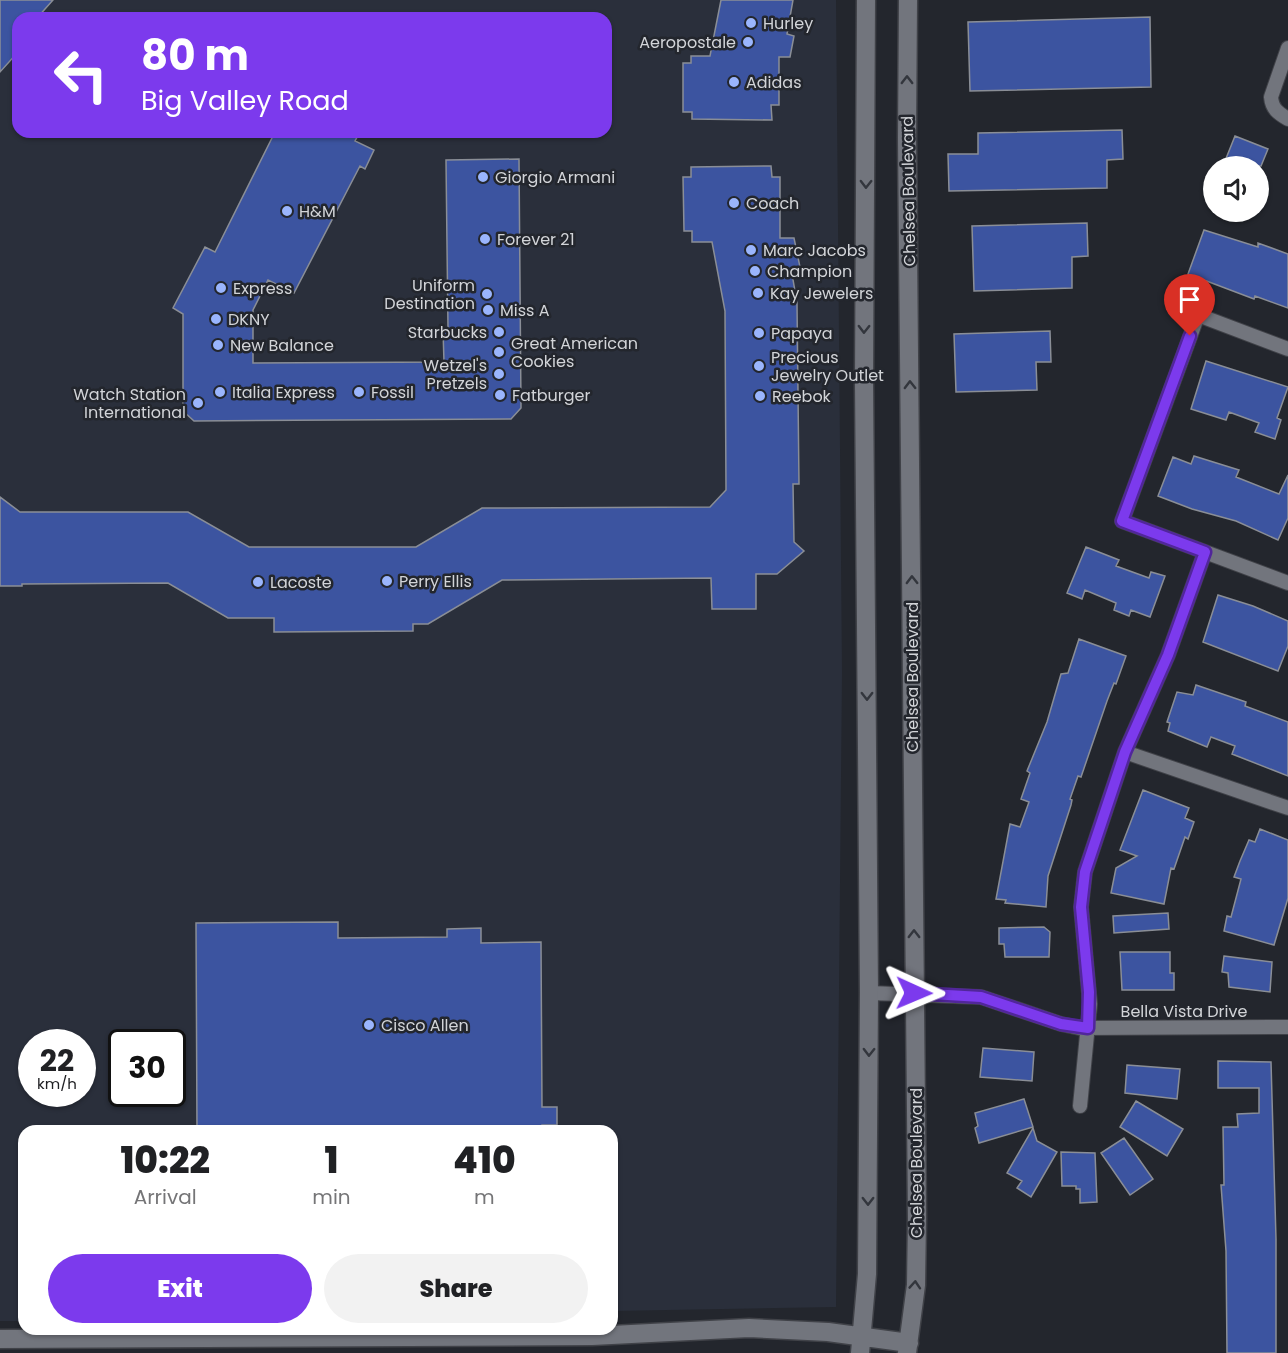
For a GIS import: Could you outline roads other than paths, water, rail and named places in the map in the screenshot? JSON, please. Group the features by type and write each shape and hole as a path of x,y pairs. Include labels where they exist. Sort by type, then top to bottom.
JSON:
{"main road":[{"path":"861,1344 867,1263 869,993 864,381 866,0"},
{"name":"Chelsea Boulevard","path":"908,0 906,53 917,1219 916,1285 908,1348"},
{"path":"0,1339 613,1336 738,1328 908,1348"}],"street":[{"path":"1288,48 1272,89 1272,105 1277,113 1288,119"},
{"path":"1288,349 1198,315 1122,521 1288,583"},
{"path":"1080,1106 1090,1004 1082,918 1083,884 1092,848 1125,752 1168,655 1205,552"},
{"path":"1125,752 1288,808"},
{"name":"Bella Vista Drive","path":"869,993 981,997 1061,1024 1088,1028 1288,1027"}],"place":[{"name":"Hurley","path":"751,23"},
{"name":"Aeropostale","path":"748,42"},
{"name":"Adidas","path":"734,82"},
{"name":"Giorgio Armani","path":"483,177"},
{"name":"Coach","path":"734,203"},
{"name":"H&M","path":"287,211"},
{"name":"Forever 21","path":"485,239"},
{"name":"Marc Jacobs","path":"751,250"},
{"name":"Champion","path":"755,271"},
{"name":"Express","path":"221,288"},
{"name":"Kay Jewelers","path":"758,293"},
{"name":"Uniform Destination","path":"487,294"},
{"name":"Miss A","path":"488,310"},
{"name":"DKNY","path":"216,319"},
{"name":"Starbucks","path":"499,332"},
{"name":"Papaya","path":"759,333"},
{"name":"New Balance","path":"218,345"},
{"name":"Great American Cookies","path":"499,352"},
{"name":"Precious Jewelry Outlet","path":"759,366"},
{"name":"Wetzel's Pretzels","path":"499,374"},
{"name":"Italia Express","path":"220,392"},
{"name":"Fossil","path":"359,392"},
{"name":"Fatburger","path":"500,395"},
{"name":"Reebok","path":"760,396"},
{"name":"Watch Station International","path":"198,403"},
{"name":"Perry Ellis","path":"387,581"},
{"name":"Lacoste","path":"258,582"},
{"name":"Cisco Allen","path":"369,1025"}]}
